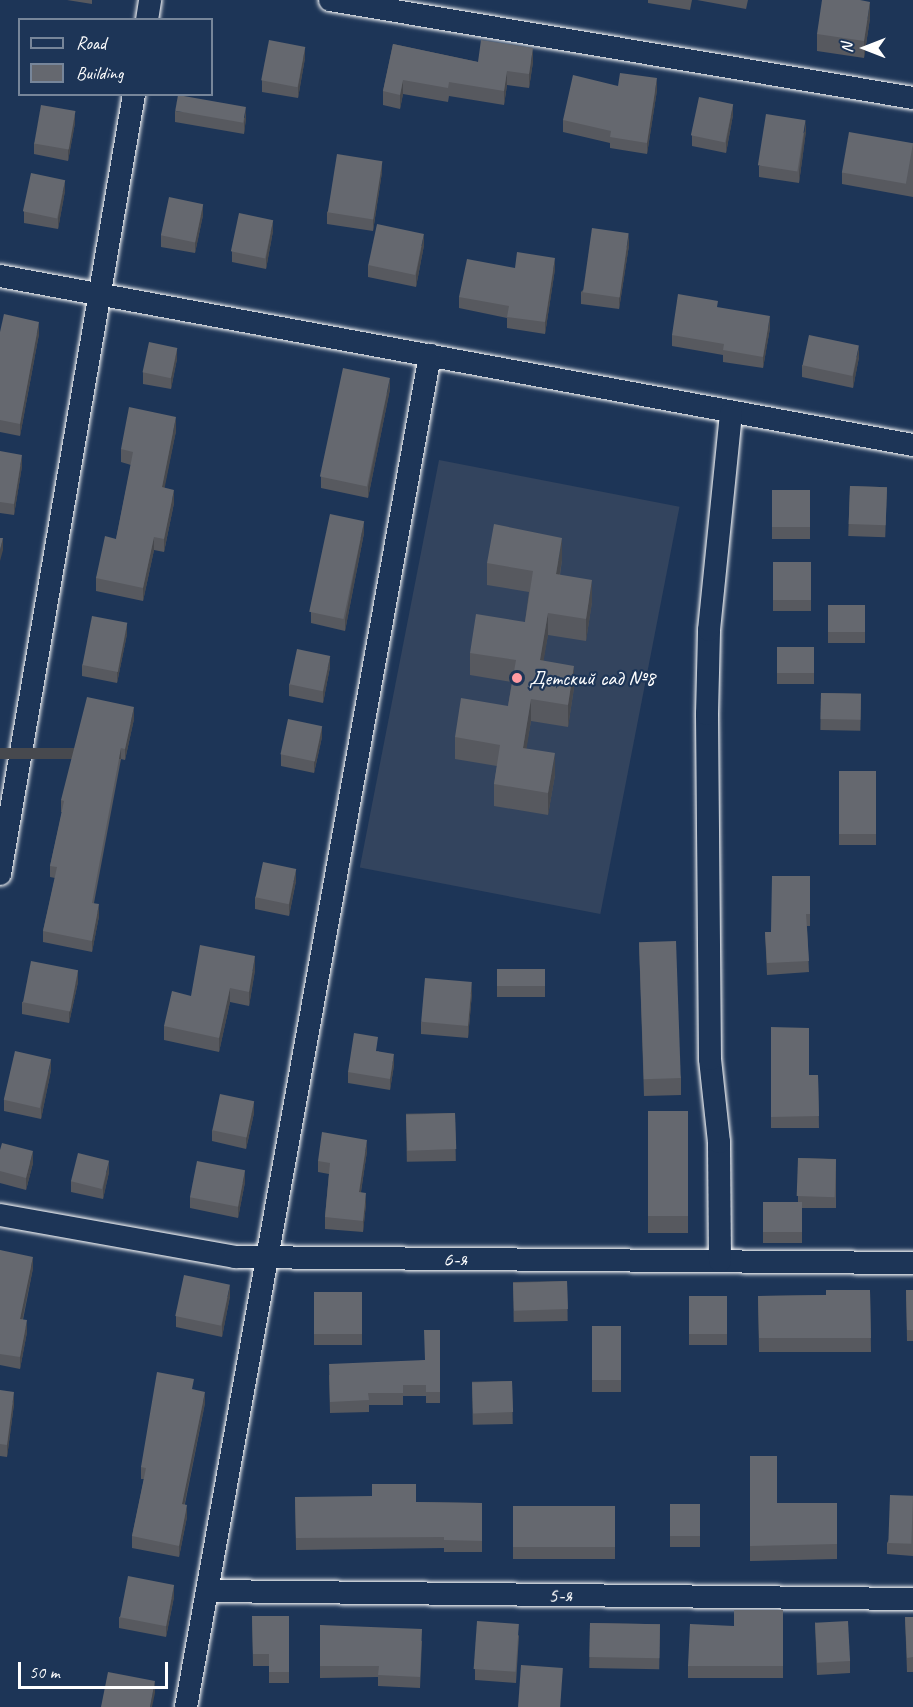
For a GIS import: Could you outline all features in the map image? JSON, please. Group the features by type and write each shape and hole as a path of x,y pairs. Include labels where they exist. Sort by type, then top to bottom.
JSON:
{"street":[{"path":"147,18 150,0"},
{"path":"330,0 913,98"},
{"path":"0,874 134,96"},
{"path":"0,276 913,445"},
{"path":"186,1707 430,355"},
{"path":"720,1261 719,1142 710,1059 707,714 709,630 731,413"},
{"name":"6-я","path":"0,1215 235,1257 913,1263"},
{"name":"5-я","path":"207,1591 913,1599"}],"shaded area":[{"path":"439,460 679,507 600,914 360,867"}],"building":[{"path":"822,0 870,2 864,41 817,34"},
{"path":"269,40 305,47 297,87 261,80"},
{"path":"481,40 533,48 529,74 507,71 504,91 449,82 448,88 403,80 400,95 383,91 393,44 478,62"},
{"path":"620,73 657,78 647,143 610,137 611,131 563,120 573,75 618,86"},
{"path":"178,96 246,107 243,123 175,111"},
{"path":"699,97 733,104 725,142 691,135"},
{"path":"41,105 75,111 69,149 34,143"},
{"path":"766,114 806,120 797,172 758,165"},
{"path":"849,132 913,143 906,184 842,172"},
{"path":"337,154 382,161 373,219 328,212"},
{"path":"31,173 65,180 57,218 23,211"},
{"path":"169,197 203,204 195,242 161,235"},
{"path":"239,213 273,220 265,258 231,251"},
{"path":"377,224 424,234 415,275 368,265"},
{"path":"592,228 629,233 620,298 583,292"},
{"path":"517,252 555,258 545,322 507,317 509,306 459,297 467,259 515,268"},
{"path":"678,294 718,301 717,307 770,316 763,357 723,350 724,344 672,335"},
{"path":"4,314 39,322 20,424 0,420 0,332"},
{"path":"809,335 859,346 852,376 803,365"},
{"path":"149,342 177,348 171,378 143,372"},
{"path":"343,368 390,378 367,487 320,477"},
{"path":"129,407 176,417 162,487 174,490 164,539 154,537 143,588 96,578 105,536 116,539 133,452 121,449"},
{"path":"0,451 22,455 14,504 0,502"},
{"path":"850,486 887,487 886,525 849,524"},
{"path":"772,490 810,490 810,527 772,527"},
{"path":"330,514 364,521 343,619 309,612"},
{"path":"494,524 562,538 556,574 592,580 586,619 548,613 540,660 574,666 568,705 531,699 523,748 555,753 548,793 494,784 500,745 455,737 461,698 508,706 516,660 470,653 476,614 525,622 533,571 487,563"},
{"path":"773,562 811,562 811,600 773,600"},
{"path":"828,605 865,605 865,632 828,632"},
{"path":"92,616 127,623 118,672 82,665"},
{"path":"777,647 814,647 814,673 777,673"},
{"path":"297,649 330,656 323,691 290,684"},
{"path":"821,693 861,694 861,720 821,719"},
{"path":"87,697 134,707 125,749 121,748 92,903 99,904 92,941 43,931 57,867 50,866 64,801 61,800"},
{"path":"288,719 322,726 315,761 281,754"},
{"path":"839,771 876,771 876,834 839,834"},
{"path":"263,862 296,869 289,904 256,897"},
{"path":"772,876 810,876 810,914 806,914 809,961 767,963 765,932 771,932"},
{"path":"676,941 681,1078 644,1079 639,942"},
{"path":"200,945 255,956 249,992 230,988 219,1038 164,1026 172,991 191,996"},
{"path":"31,961 78,970 70,1011 23,1002"},
{"path":"497,969 545,969 545,986 497,986"},
{"path":"425,978 472,982 468,1026 421,1022"},
{"path":"771,1027 809,1028 809,1075 818,1075 819,1116 771,1117"},
{"path":"354,1033 378,1037 376,1051 394,1054 390,1079 348,1072"},
{"path":"15,1051 51,1059 40,1108 4,1100"},
{"path":"220,1094 254,1101 247,1137 212,1130"},
{"path":"648,1111 688,1111 688,1216 648,1216"},
{"path":"455,1113 456,1149 407,1151 406,1115"},
{"path":"322,1132 367,1140 359,1192 366,1193 363,1221 325,1217 330,1163 318,1161"},
{"path":"2,1143 33,1151 26,1178 0,1171"},
{"path":"78,1153 109,1161 102,1189 71,1181"},
{"path":"798,1158 836,1159 835,1197 797,1196"},
{"path":"197,1161 245,1170 238,1207 190,1197"},
{"path":"763,1202 802,1202 802,1232 763,1232"},
{"path":"0,1250 33,1257 20,1319 27,1320 20,1357 0,1354"},
{"path":"184,1275 230,1285 221,1326 175,1316"},
{"path":"567,1281 568,1309 514,1311 513,1283"},
{"path":"826,1290 870,1290 871,1338 759,1338 758,1296 826,1295"},
{"path":"906,1290 913,1290 913,1330 907,1330"},
{"path":"314,1292 362,1292 362,1334 314,1334"},
{"path":"689,1296 727,1296 727,1334 689,1334"},
{"path":"592,1326 621,1326 621,1380 592,1380"},
{"path":"424,1330 440,1330 440,1392 426,1392 426,1385 403,1385 403,1393 368,1393 369,1400 330,1402 329,1364 425,1360"},
{"path":"157,1372 194,1379 192,1389 205,1392 182,1504 187,1505 179,1546 132,1536 146,1468 141,1467"},
{"path":"512,1381 513,1412 473,1413 472,1382"},
{"path":"0,1390 14,1392 7,1445 0,1444"},
{"path":"750,1456 777,1456 777,1503 837,1503 837,1544 750,1546"},
{"path":"372,1484 416,1484 416,1502 482,1503 482,1541 444,1540 444,1537 296,1538 295,1497 372,1496"},
{"path":"890,1495 913,1496 911,1544 888,1543"},
{"path":"670,1504 700,1504 700,1536 670,1536"},
{"path":"513,1506 615,1506 615,1547 513,1547"},
{"path":"128,1576 174,1585 166,1626 120,1617"},
{"path":"734,1610 783,1610 783,1666 688,1666 690,1624 734,1626"},
{"path":"252,1616 289,1616 289,1672 269,1672 269,1654 253,1654"},
{"path":"905,1617 913,1617 913,1657 907,1658"},
{"path":"477,1621 519,1624 516,1672 474,1669"},
{"path":"848,1621 850,1661 817,1663 815,1623"},
{"path":"590,1623 660,1624 659,1658 589,1657"},
{"path":"320,1625 422,1629 420,1677 378,1675 379,1666 320,1666"},
{"path":"521,1665 563,1668 560,1707 518,1707"},
{"path":"108,1672 155,1681 150,1707 101,1707"}],"place":[{"name":"Детский сад №8","path":"517,678"}]}
